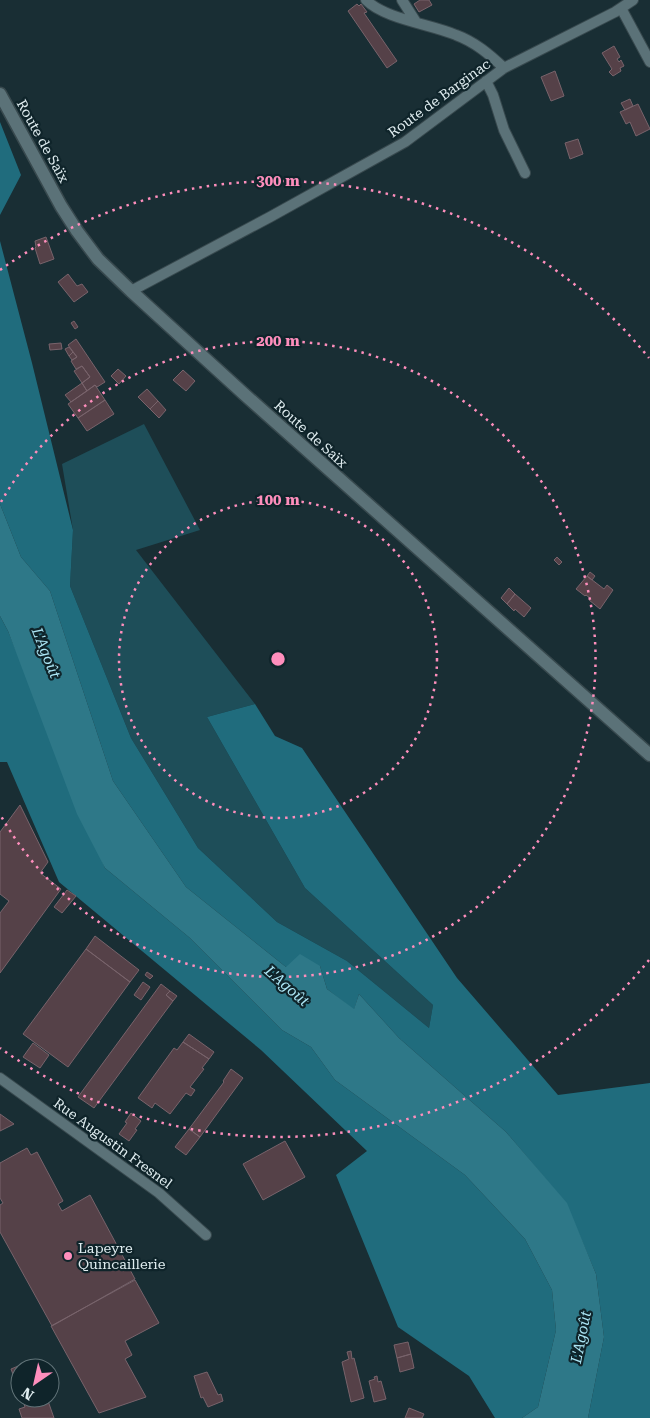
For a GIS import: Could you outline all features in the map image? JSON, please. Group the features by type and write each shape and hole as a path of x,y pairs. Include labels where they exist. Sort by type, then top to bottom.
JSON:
{"street":[{"path":"366,0 382,12 456,35 485,50 504,68"},
{"path":"402,0 416,22"},
{"name":"Route de Barginac","path":"130,291 405,142 504,68 633,0"},
{"path":"621,8 650,62"},
{"path":"486,81 493,95 504,130 525,173"},
{"name":"Route de Saïx","path":"0,94 61,206 98,259 130,291 252,401 650,756"},
{"name":"Rue Augustin Fresnel","path":"0,1078 159,1193 206,1235"}],"shaded area":[{"path":"0,122 21,175 0,215"},
{"path":"0,241 73,530 70,586 131,738 198,848 277,922 347,961 429,1028 433,1005 305,888 207,717 255,704 275,736 302,748 457,978 558,1095 650,1083 650,1418 588,1418 604,1337 596,1274 566,1203 506,1132 399,1038 359,994 354,1010 327,989 320,966 286,967 186,887 113,781 50,591 21,557 0,504"},
{"path":"144,424 200,530 136,550 255,704 207,717 305,888 433,1005 429,1028 347,961 277,922 198,848 131,738 70,586 73,530 62,464"},
{"path":"0,616 8,631 105,868 190,938 282,1030 311,1047 335,1080 465,1175 525,1239 552,1290 556,1330 538,1407 522,1418 495,1418 469,1376 398,1327 336,1175 367,1151 261,1050 59,882 7,762 0,762"}],"water":[{"name":"L'Agoût","path":"0,504 21,557 50,591 113,781 186,887 286,967 300,954 320,966 327,989 354,1009 359,994 399,1038 506,1132 567,1203 596,1274 604,1337 588,1418 522,1418 538,1407 556,1330 552,1290 525,1239 465,1175 335,1080 311,1047 282,1030 190,938 105,868 77,814 8,631 0,616"}],"building":[{"path":"420,0 429,0 432,5 419,12 414,4"},
{"path":"357,4 359,6 361,4 367,12 364,13 397,61 387,68 348,11"},
{"path":"614,46 620,57 617,59 619,62 621,60 624,66 620,68 621,71 613,76 609,72 612,69 602,53"},
{"path":"555,71 564,96 551,101 541,77"},
{"path":"630,99 633,106 625,110 621,103"},
{"path":"638,104 650,129 636,136 630,122 626,124 620,112"},
{"path":"578,139 583,154 570,159 565,143"},
{"path":"46,237 54,259 40,264 35,241"},
{"path":"68,274 77,286 82,284 88,292 74,302 58,282"},
{"path":"74,321 78,327 75,329 71,323"},
{"path":"76,339 105,382 97,387 95,385 87,391 82,383 90,377 82,366 76,369 71,361 77,357 68,345"},
{"path":"61,343 62,349 50,350 49,344"},
{"path":"69,347 73,352 69,356 65,349"},
{"path":"73,352 77,357 72,360 69,356"},
{"path":"82,366 90,377 82,383 74,371"},
{"path":"118,369 126,376 119,384 111,376"},
{"path":"183,370 195,381 186,391 173,380"},
{"path":"82,383 87,391 71,402 65,395"},
{"path":"95,385 105,400 78,418 68,404"},
{"path":"147,389 158,401 150,409 138,397"},
{"path":"105,400 114,414 87,431 78,418"},
{"path":"158,401 166,410 159,418 150,409"},
{"path":"557,557 562,562 559,565 554,560"},
{"path":"590,572 595,576 592,580 587,576"},
{"path":"587,576 604,589 607,585 613,590 600,609 589,600 590,598 576,589"},
{"path":"509,588 515,594 507,604 501,598"},
{"path":"515,594 531,608 524,617 507,604"},
{"path":"20,805 48,862 40,873 61,889 0,973 0,913 9,901 0,894 0,832"},
{"path":"67,890 76,896 62,913 54,907"},
{"path":"95,936 139,970 130,982 86,949"},
{"path":"86,949 130,982 68,1067 23,1034"},
{"path":"147,972 153,976 150,979 145,975"},
{"path":"143,982 150,987 141,1000 134,995"},
{"path":"161,984 170,991 166,995 173,1001 94,1108 78,1097"},
{"path":"170,991 177,996 173,1001 166,995"},
{"path":"189,1034 214,1052 209,1059 183,1042"},
{"path":"183,1042 209,1059 190,1087 195,1090 191,1096 186,1093 170,1114 155,1103 152,1108 138,1098 174,1048 177,1050"},
{"path":"33,1043 49,1055 40,1068 23,1057"},
{"path":"231,1069 243,1078 200,1137 189,1129 224,1082"},
{"path":"131,1113 141,1121 129,1141 119,1134"},
{"path":"0,1114 14,1124 0,1131"},
{"path":"189,1129 200,1137 186,1155 175,1147"},
{"path":"285,1141 305,1177 263,1200 243,1164"},
{"name":"Lapeyre Quincaillerie","path":"27,1148 31,1155 37,1152 63,1201 58,1204 62,1211 90,1195 135,1279 52,1326 0,1232 0,1205 3,1203 0,1198 0,1163"},
{"path":"135,1280 159,1323 125,1341 132,1355 125,1359 146,1397 99,1413 51,1326"},
{"path":"408,1342 411,1354 397,1358 394,1345"},
{"path":"351,1351 364,1398 351,1402 342,1362 349,1359 347,1352"},
{"path":"411,1354 414,1368 400,1372 397,1358"},
{"path":"207,1372 218,1395 221,1394 223,1401 208,1407 203,1397 201,1398 194,1376"},
{"path":"377,1376 378,1382 381,1381 386,1399 374,1402 369,1381"},
{"path":"50,1408 54,1418 22,1418 19,1409"},
{"path":"409,1408 424,1414 422,1418 405,1418"}],"place":[{"name":"Lapeyre Quincaillerie","path":"68,1256"}]}
